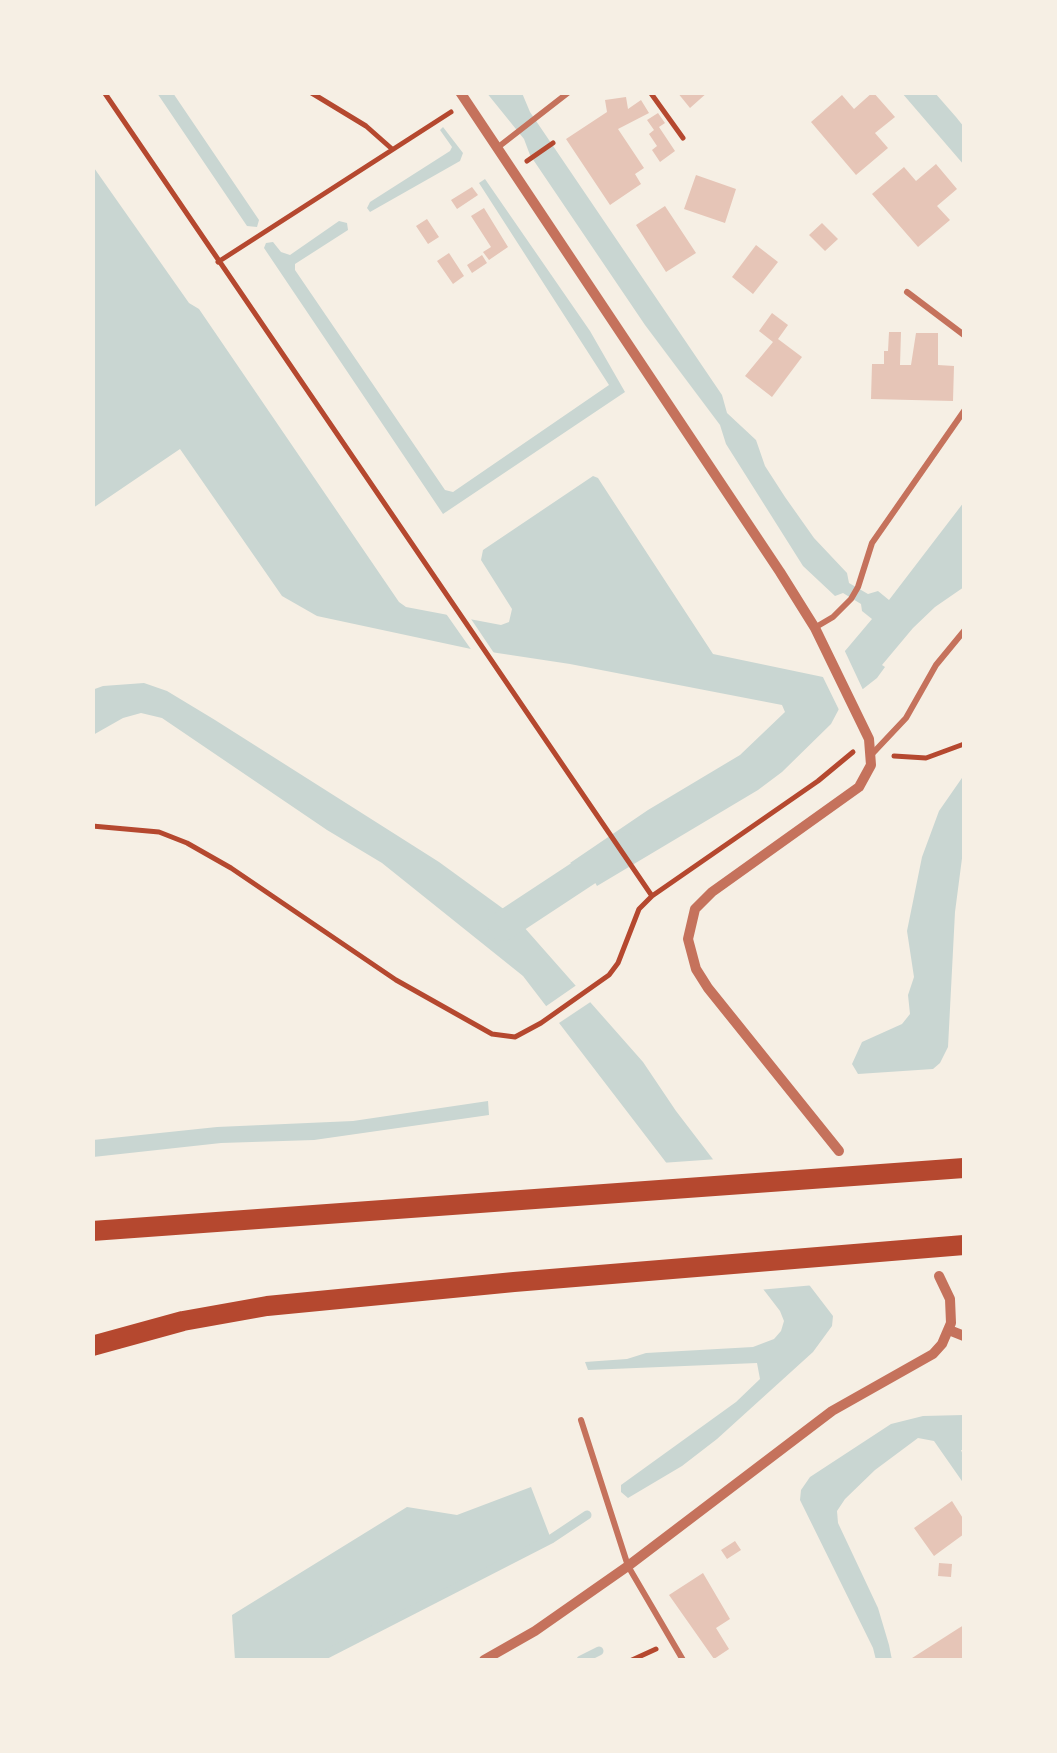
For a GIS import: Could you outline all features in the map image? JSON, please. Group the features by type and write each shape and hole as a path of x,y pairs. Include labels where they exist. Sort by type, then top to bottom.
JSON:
{"main road":[{"path":"92,1232 964,1168"},
{"path":"92,1346 183,1321 267,1306 955,1246"}],"street":[{"path":"463,97 702,452 815,628 872,752 868,775 859,788 712,892 695,910 688,940 696,969 708,988 839,1151"},
{"path":"484,1660 535,1631 628,1566 832,1411 933,1354 949,1330 950,1299 939,1276"},
{"path":"949,1330 964,1336"}],"lane":[{"path":"497,148 568,92"},
{"path":"907,292 964,335"},
{"path":"815,628 833,617 850,599 858,587 872,542 964,411"},
{"path":"872,752 906,718 936,666 964,631"},
{"path":"581,1420 628,1566 683,1660"}],"path":[{"path":"104,92 652,896"},
{"path":"310,92 366,126 392,149"},
{"path":"650,92 683,138"},
{"path":"218,262 392,149 463,97"},
{"path":"528,160 553,143"},
{"path":"92,826 159,832 187,843 231,868 396,980 492,1034 514,1037 598,984 618,962 639,910 652,896 818,782 848,753 926,758 964,744"},
{"path":"632,1660 672,1642"}],"shaded area":[{"path":"486,92 522,93 530,112 722,395 727,413 756,440 765,466 785,497 814,538 847,573 849,583 868,594 878,591 889,600 964,502 964,587 913,628 882,665 885,667 877,678 840,707 831,724 782,772 597,886 588,870 570,863 740,755 785,712 782,705 471,649 317,616 282,596 180,449 93,508 92,165 189,303 199,309 406,607 501,625 509,622 512,609 481,560 483,550 593,476 598,478 713,654 823,677 872,619 862,611 861,604 843,593 835,596 803,566 726,444 720,425 645,325 530,155 524,139"},
{"path":"157,93 173,93 259,220 257,227 247,226"},
{"path":"902,93 935,93 956,117 964,127 964,165"},
{"path":"443,127 463,153 460,161 370,212 370,202 450,151 452,147 440,130"},
{"path":"485,179 590,331 625,392 443,514 264,248 266,243 273,242 281,252 290,255 339,221 347,223 348,230 295,264 295,270 445,490 453,492 609,385 479,183"},
{"path":"144,683 167,691 215,720 439,862 505,910 529,894 541,913 523,926 643,1062 833,1316 832,1326 813,1352 682,1466 628,1498 621,1492 621,1485 736,1402 760,1379 757,1363 588,1370 585,1362 627,1359 646,1353 753,1347 774,1339 781,1331 784,1321 780,1311 523,976 382,863 162,718 141,713 93,735 92,690"},
{"path":"964,775 964,843 955,912 948,1047 933,1069 858,1074 852,1064 862,1042 902,1024 910,1014 908,995 914,977 907,931 922,857 939,811"},
{"path":"488,1101 489,1115 314,1140 221,1143 93,1157 93,1140 217,1127 353,1121"},
{"path":"964,1415 964,1484 934,1441 918,1438 875,1470 837,1511 838,1523 878,1608 889,1645 892,1660 876,1660 800,1500 801,1490 810,1477 891,1424 923,1416"},
{"path":"531,1487 551,1539 315,1660 235,1660 232,1615 407,1507 457,1515"}],"pier":[{"path":"442,608 467,613 498,659 475,655"},
{"path":"842,645 864,692 841,714 820,671"},
{"path":"581,982 595,999 556,1025 542,1009"},
{"path":"718,1159 815,1285 758,1290 661,1163"}],"building":[{"path":"677,92 708,92 690,108"},
{"path":"873,92 895,117 875,133 888,148 856,175 811,122 842,95 854,109"},
{"path":"626,97 628,109 641,100 649,113 618,129 644,168 635,174 641,184 610,205 566,139 607,112 605,100"},
{"path":"658,113 665,123 659,127 675,151 660,162 652,150 657,146 649,134 654,130 647,120"},
{"path":"936,164 957,189 937,206 950,220 918,247 872,194 904,167 916,181"},
{"path":"696,175 736,189 725,223 684,209"},
{"path":"472,187 478,195 457,209 451,200"},
{"path":"665,206 696,253 666,272 636,225"},
{"path":"484,208 508,247 489,260 483,252 491,247 471,216"},
{"path":"427,219 439,237 428,244 416,226"},
{"path":"822,223 838,239 825,251 809,235"},
{"path":"756,245 778,262 753,294 732,277"},
{"path":"449,253 464,276 453,284 437,261"},
{"path":"482,255 487,263 472,273 467,265"},
{"path":"772,313 788,325 778,339 802,357 772,397 745,376 773,342 759,331"},
{"path":"889,332 901,332 900,365 911,365 916,333 938,333 938,365 954,366 953,401 871,399 872,364 884,364"},
{"path":"952,1501 964,1520 964,1534 934,1556 914,1528"},
{"path":"735,1541 741,1550 727,1559 721,1550"},
{"path":"939,1563 952,1564 951,1577 938,1576"},
{"path":"703,1573 730,1619 716,1628 729,1649 714,1659 669,1595"},
{"path":"964,1625 964,1660 909,1660 959,1628"}],"waterway":[{"path":"503,926 623,847"},
{"path":"315,1660 551,1539 587,1515"},
{"path":"581,1660 599,1651"}]}
